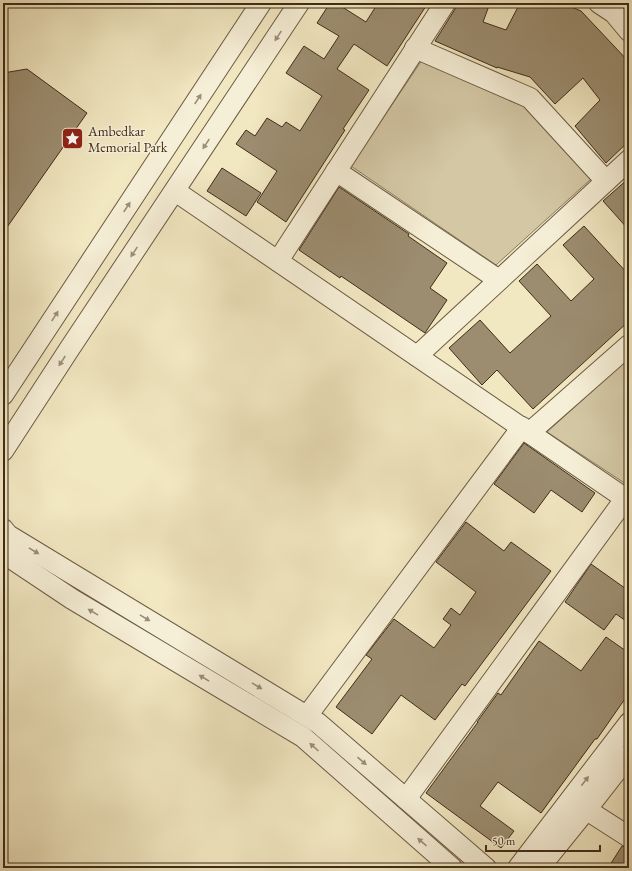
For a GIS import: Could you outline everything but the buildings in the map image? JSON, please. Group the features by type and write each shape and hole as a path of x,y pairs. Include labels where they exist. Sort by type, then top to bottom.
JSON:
{"street":[{"path":"3,395 261,3"},
{"path":"3,451 299,3"},
{"path":"278,261 445,3"},
{"path":"605,5 629,30"},
{"path":"415,48 530,98 606,181"},
{"path":"417,356 629,160"},
{"path":"336,171 499,280"},
{"path":"175,191 628,499 406,799"},
{"path":"307,716 525,430 629,345"},
{"path":"3,528 8,535 318,722 486,868"},
{"path":"3,553 72,599 303,737 452,868"},
{"path":"539,868 628,728"},
{"path":"518,868 629,755"},
{"path":"579,805 629,837"}],"shaded area":[{"path":"422,60 521,102 591,179 496,265 351,166"},
{"path":"629,358 629,486 547,432"}],"place":[{"name":"Ambedkar Memorial Park","path":"73,139"}]}
